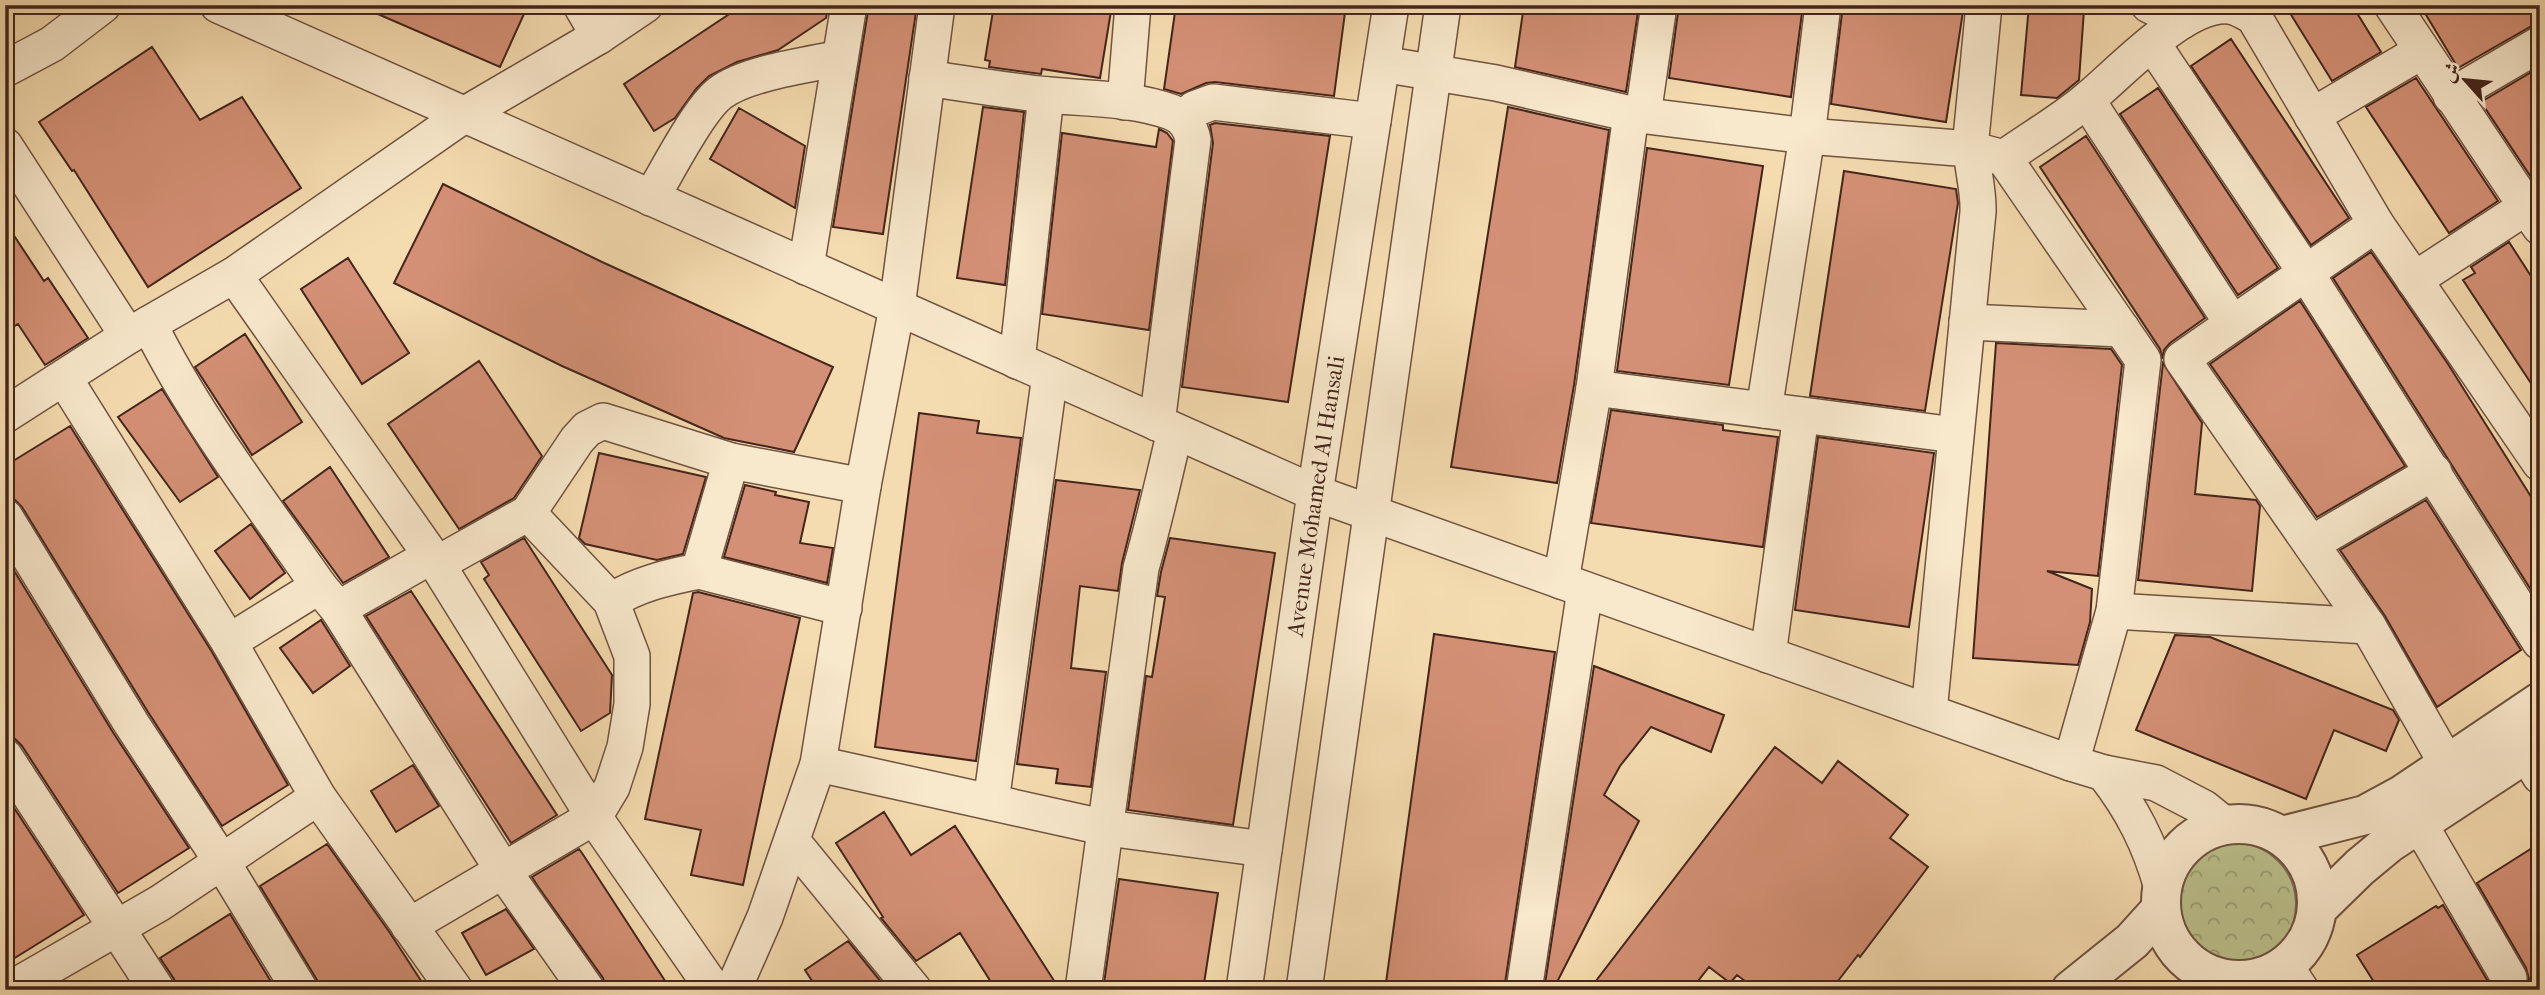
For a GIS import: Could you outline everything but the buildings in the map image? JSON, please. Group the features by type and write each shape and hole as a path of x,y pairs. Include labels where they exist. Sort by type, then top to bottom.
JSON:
{"street":[{"path":"5,69 52,44 103,5"},
{"path":"218,5 1315,493 2071,763 2104,773 2130,776 2169,789 2204,808 2225,825"},
{"path":"580,5 599,36"},
{"path":"5,415 138,330 234,275 464,115 599,36 645,5"},
{"path":"806,267 849,5"},
{"path":"733,990 765,917 818,764 863,486 897,307 937,5"},
{"path":"1125,102 1133,5"},
{"name":"Avenue Mohamed Al Hansali","path":"1244,990 1315,493 1391,5"},
{"path":"1304,990 1443,5"},
{"path":"1524,990 1594,388 1637,115 1659,5"},
{"path":"1764,410 1807,136 1823,5"},
{"path":"1929,712 1979,198 1970,149 1984,5"},
{"path":"2149,5 2182,21"},
{"path":"2392,5 2536,222 2414,280"},
{"path":"2004,158 2087,100 2152,43 2182,21 2210,9 2229,6 2264,11 2312,116 2376,224 2540,463"},
{"path":"2152,43 2306,273 2540,642"},
{"path":"2451,96 2540,44"},
{"path":"2312,116 2422,51"},
{"path":"651,198 702,114 717,95 728,88 776,71 840,58"},
{"path":"1382,64 1496,83 1637,115 1807,136 1970,149 2004,158 2143,360 2114,611 2071,763"},
{"path":"927,78 1046,95 1125,102 1171,112 1184,120 1192,133 1166,427 1164,487 1153,518 1141,568 1083,990"},
{"path":"1017,361 1046,95"},
{"path":"2087,100 2232,323"},
{"path":"1184,120 1194,109 1213,102 1373,121"},
{"path":"5,146 138,330 164,356 196,408 329,598 504,872 587,990"},
{"path":"2143,360 2182,359 2376,224"},
{"path":"234,275 434,560 594,817 714,990"},
{"path":"1967,322 2122,329"},
{"path":"2182,359 2368,626 2447,764"},
{"path":"991,802 1050,375"},
{"path":"64,378 229,642 318,797 455,990"},
{"path":"1594,388 1955,435"},
{"path":"1768,655 1801,415"},
{"path":"229,642 329,598 434,560 528,513 577,440 587,429 603,421 731,461 863,486"},
{"path":"699,570 731,461"},
{"path":"2311,544 2434,472"},
{"path":"410,926 594,817 612,787 625,747 632,704 632,656 611,601 528,513"},
{"path":"5,517 131,723 222,862 300,990"},
{"path":"611,601 627,590 699,570 844,608"},
{"path":"2114,611 2368,626"},
{"path":"2283,836 2365,815 2402,795 2540,702"},
{"path":"5,757 157,990"},
{"path":"2318,908 2360,867 2419,823 2535,758"},
{"path":"818,764 1107,828 1264,849"},
{"path":"2071,990 2132,941 2161,899 2169,866 2183,847 2202,833 2225,825 2245,823 2283,836 2298,850 2310,867 2317,887 2318,908 2313,930 2302,950 2293,978 2264,978 2239,982 2214,978 2194,968 2178,952 2166,932 2161,899 2153,856 2124,799 2104,773"},
{"path":"10,986 160,903 275,823 318,797"},
{"path":"2419,823 2509,978"},
{"path":"792,841 914,990"},
{"path":"2173,990 2214,978"}],"green space":[{"path":"2235,843 2258,848 2278,861 2291,881 2296,904 2291,927 2278,947 2258,960 2235,965 2212,960 2192,947 2179,927 2174,904 2179,881 2192,861 2212,848"}]}
